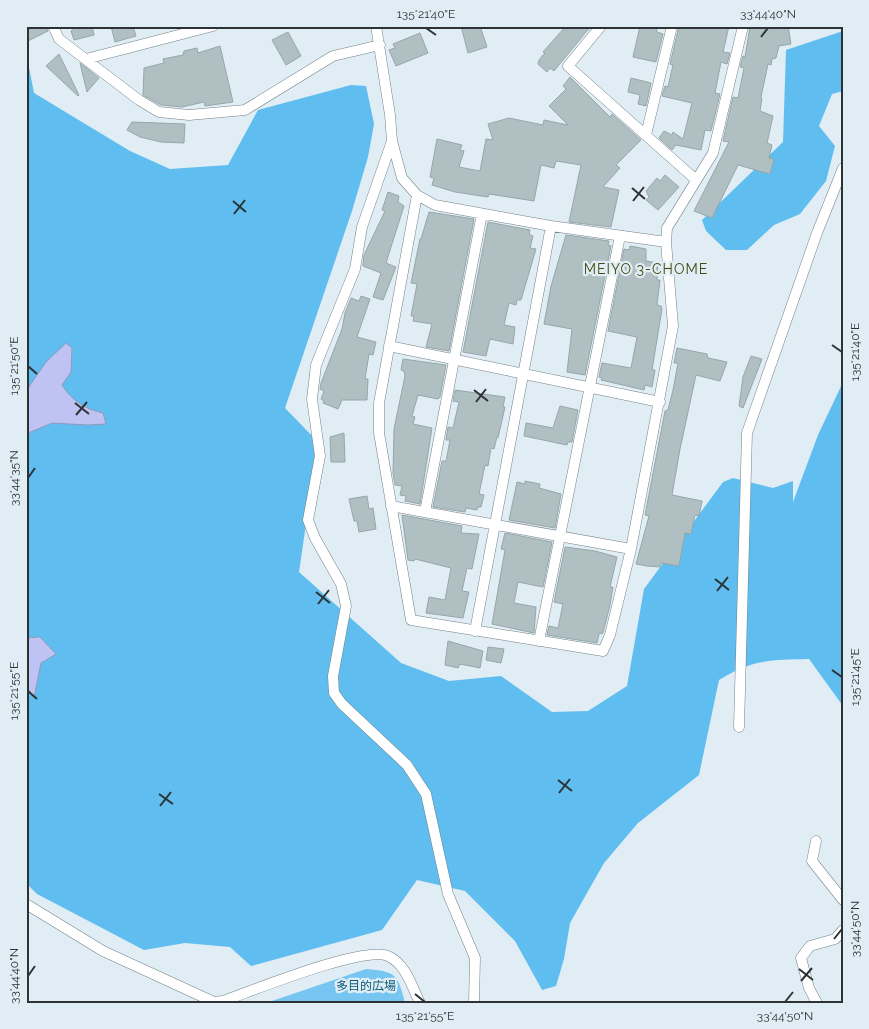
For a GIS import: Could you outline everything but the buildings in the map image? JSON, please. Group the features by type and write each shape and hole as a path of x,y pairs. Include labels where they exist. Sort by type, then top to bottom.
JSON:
{"street":[{"path":"53,26 59,39 139,100 160,112 189,115 245,110 333,56 380,45"},
{"path":"86,59 213,26"},
{"path":"376,26 392,142 402,178 417,195 435,205 482,214 666,242"},
{"path":"600,26 568,66 695,179"},
{"path":"646,135 672,26"},
{"path":"417,195 378,403 379,433 411,620 603,651 610,635 631,549 673,326 666,242 667,228 695,179 713,153 743,26"},
{"path":"392,142 362,227 355,269 316,365 312,399 320,456 308,520 315,538 341,584 346,606 333,676 334,693 342,704 407,764 426,794 448,894 475,958 474,1003"},
{"path":"739,727 747,433 817,233 843,168"},
{"path":"424,512 482,214"},
{"path":"475,631 551,226"},
{"path":"538,641 620,236"},
{"path":"389,346 660,402"},
{"path":"391,506 631,549"},
{"path":"816,841 812,861 843,900"},
{"path":"26,904 103,950 197,998 213,1002 223,1001 282,979 369,954 388,956 402,966 420,1003"},
{"path":"817,1003 809,988 801,958 810,946 834,939 843,930"}],"green space":[{"name":"多目的広場","path":"366,969 384,971 394,976 400,986 405,1003 266,1003"}],"shaded area":[{"path":"843,31 843,91 832,94 819,126 835,146 826,181 800,214 774,225 747,250 726,250 706,231 702,220 783,142 786,50"},
{"path":"26,52 34,93 130,151 170,169 228,165 258,110 351,85 366,86 374,124 368,157 352,211 285,408 318,442 299,572 401,663 449,681 501,676 552,712 588,711 627,686 644,589 723,482 733,478 773,488 793,481 793,502 818,435 843,382 843,706 809,659 752,664 719,680 699,775 638,823 604,863 570,923 564,959 556,986 542,990 515,941 465,891 417,880 382,930 251,966 230,947 185,943 144,950 37,894 26,883"},
{"path":"66,343 72,348 71,372 62,385 70,396 80,404 103,413 106,424 52,423 26,434 26,391 46,362"},
{"path":"40,637 56,654 41,663 34,698 26,686 26,638"}],"district":[{"name":"MEIYO 3-CHOME","path":"646,269"}]}
